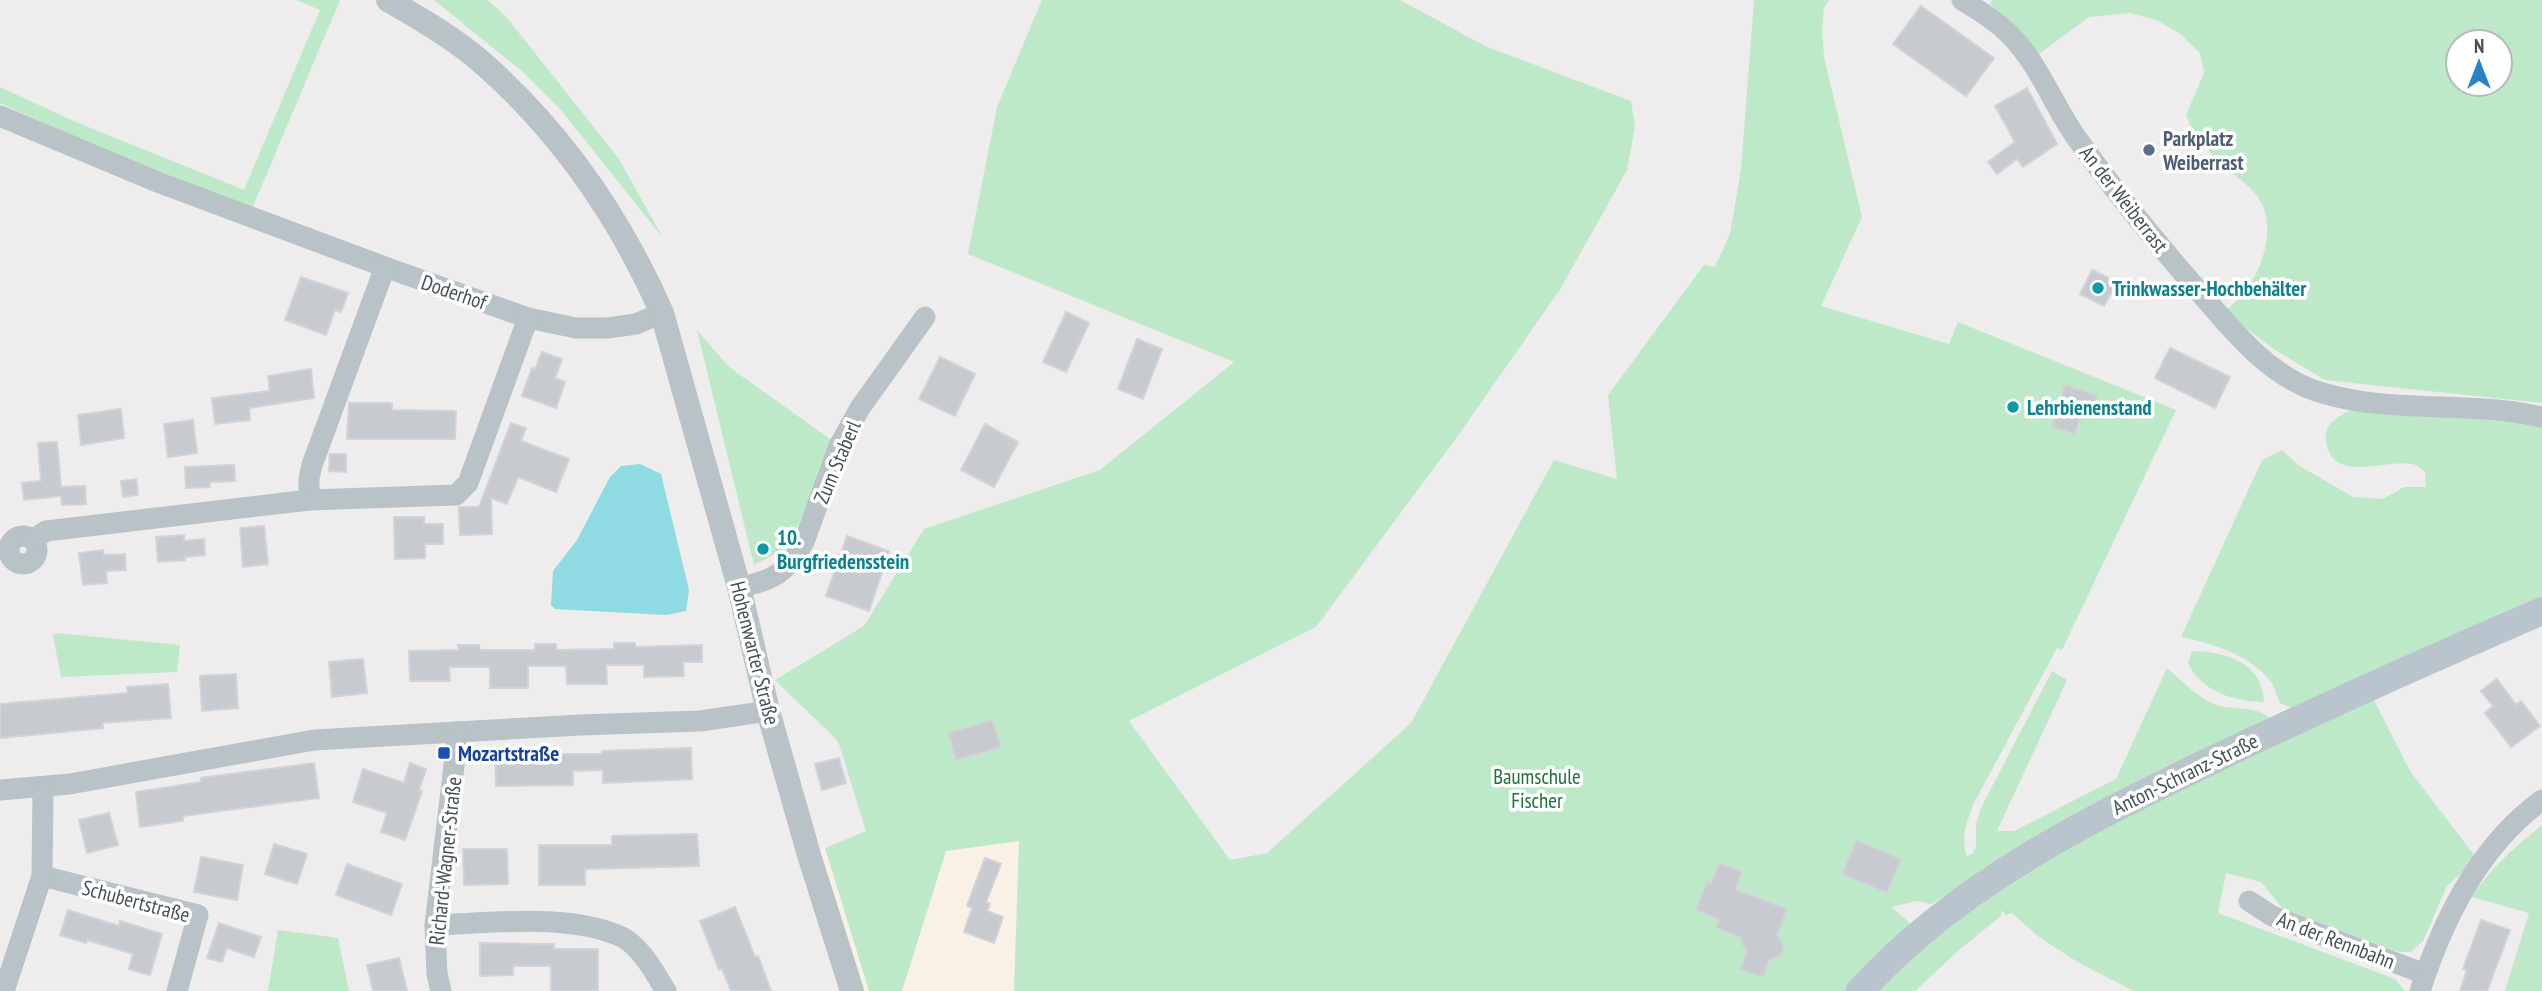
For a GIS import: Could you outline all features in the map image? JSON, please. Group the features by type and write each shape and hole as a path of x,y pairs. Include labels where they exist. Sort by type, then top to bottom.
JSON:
{"main road":[{"name":"Anton-Schranz-Straße","path":"1860,991 1902,950 1961,902 2020,862 2100,815 2292,722 2542,611"}],"street":[{"name":"Hohenwarter Straße","path":"388,0 485,65 540,120 588,181 630,248 662,313 739,587 768,711 809,855 852,991"},
{"name":"An der Weiberrast","path":"1962,0 1991,17 2012,37 2031,60 2076,138 2158,244 2234,332 2284,376 2316,391 2373,403 2485,408 2542,417"},
{"name":"Doderhof","path":"0,116 74,149 250,217 528,318 576,328 608,328 636,324 662,313"},
{"path":"309,500 312,465 385,267"},
{"name":"Zum Staberl","path":"739,587 774,578 796,557 839,446 860,408 925,317"},
{"path":"6,561 24,564 33,560 37,552 33,540 46,531 309,500 449,497 461,492 468,483 528,318"},
{"path":"0,790 43,787 290,743 373,735 700,721 768,711"},
{"name":"Richard-Wagner-Straße","path":"440,991 435,925 458,732"},
{"path":"4,991 42,876 43,787"},
{"name":"An der Rennbahn","path":"2249,901 2272,916 2422,983 2454,907 2474,872 2542,800"},
{"name":"Schubertstraße","path":"42,876 198,915 177,991"},
{"path":"435,925 555,923 599,930 624,938 641,955 666,991"}],"shaded area":[{"path":"1128,721 1129,991 852,991 809,855"}],"green space":[{"path":"296,0 340,0 252,209 70,135 0,103 0,87 76,122 244,190 320,10"},
{"path":"434,0 488,0 508,19 619,159 663,238 561,110 524,73"},
{"name":"Baumschule Fischer","path":"1042,0 1400,0 1485,46 1631,101 1635,127 1627,170 1561,288 1457,437 1316,627 1129,721 1230,860 1267,853 1411,723 1554,460 1617,479 1608,395 1704,265 1715,267 1730,234 1741,169 1754,0 1829,0 1824,8 1822,30 1824,57 1862,217 1821,306 1949,344 1958,322 2176,410 2062,650 2057,648 1973,805 1964,836 1967,856 1973,853 1976,846 1976,824 1981,808 2052,671 2067,680 1997,831 2014,831 2116,779 2167,668 2209,702 2222,707 2259,712 2269,718 1982,872 1931,904 1917,901 1891,907 1910,923 1847,991 1014,991 1019,841 946,851 902,991 869,991 825,848 866,831 838,741 775,680 864,626 924,529 1100,470 1234,362 968,254 997,107"},
{"path":"1992,0 2542,0 2542,403 2325,380 2275,350 2224,312 2242,294 2260,264 2265,250 2267,223 2265,210 2258,198 2210,152 2186,115 2204,73 2200,53 2179,33 2156,20 2130,13 2089,17 2031,60 2006,18 1990,4"},
{"path":"697,330 729,367 834,442 789,546 754,565"},
{"path":"2356,407 2542,423 2542,597 2296,710 2280,703 2271,682 2242,657 2181,637 2262,460 2282,450 2298,465 2353,497 2383,499 2404,487 2426,487 2425,472 2416,465 2405,463 2351,466 2339,463 2331,455 2326,441 2328,428 2335,420"},
{"path":"56,633 180,645 177,672 61,677 53,636"},
{"path":"2192,651 2230,657 2250,669 2262,688 2264,702 2241,700 2210,688 2201,681 2188,663"},
{"path":"2374,700 2410,771 2477,859 2447,886 2423,941 2411,952 2398,952 2283,909 2261,882 2226,873 2218,913 2395,979 2405,991 2134,991 2079,963 2039,937 2012,913 2006,915 2001,910 2001,916 1915,991 1878,991 1902,966 1953,922 2036,867 2165,797"},
{"path":"2542,825 2542,991 2505,991 2529,913 2472,897 2495,867"},
{"path":"278,930 338,938 349,991 268,991"}],"water":[{"path":"640,464 661,474 689,590 686,611 666,615 555,609 551,605 553,571 577,540 610,477 621,466"}],"building":[{"path":"1921,6 1994,58 1966,96 1893,44"},
{"path":"2027,88 2057,144 2023,167 2017,159 1997,174 1988,162 2015,142 1995,106"},
{"name":"Trinkwasser-Hochbehälter","path":"2092,270 2117,282 2104,306 2080,294"},
{"path":"301,277 348,293 341,312 335,310 326,335 285,320"},
{"path":"1066,312 1089,323 1066,372 1043,362"},
{"path":"1137,339 1162,349 1143,399 1118,389"},
{"path":"2170,348 2230,377 2215,408 2155,378"},
{"path":"542,352 562,359 555,378 565,382 556,408 522,396 532,368 535,369"},
{"path":"940,357 975,374 955,416 919,399"},
{"path":"311,369 314,398 249,408 250,420 215,424 212,398 270,391 268,376"},
{"path":"2065,385 2097,395 2092,414 2082,411 2075,434 2052,427"},
{"path":"349,403 392,403 392,410 456,411 455,439 347,439"},
{"path":"121,409 124,438 81,445 78,415"},
{"path":"193,420 197,453 168,457 164,424"},
{"path":"511,423 526,428 521,441 569,459 556,492 518,477 507,504 491,498 492,534 460,535 459,507 479,507"},
{"path":"985,424 1018,442 994,487 961,470"},
{"path":"57,442 61,487 85,486 86,504 62,505 61,496 24,500 22,483 41,481 38,443"},
{"path":"330,454 346,454 346,472 329,471"},
{"path":"234,465 235,481 210,482 210,487 186,488 185,467"},
{"path":"136,479 138,495 123,497 121,481"},
{"path":"394,517 424,517 424,524 443,524 443,544 425,544 425,558 395,559"},
{"path":"264,526 268,564 243,567 240,528"},
{"path":"184,535 184,541 204,539 205,555 158,562 156,537"},
{"path":"847,536 889,551 869,611 826,596"},
{"path":"103,550 104,555 125,554 126,570 106,571 107,583 83,585 79,553"},
{"path":"614,643 635,643 635,647 702,645 702,662 683,662 684,676 644,677 644,665 606,665 607,684 567,684 566,666 528,666 528,688 490,688 490,667 449,667 450,681 410,681 409,651 459,650 458,645 479,645 480,650 535,650 535,644 556,644 556,650 614,649"},
{"path":"363,659 367,693 332,697 329,662"},
{"path":"236,674 238,708 202,711 200,676"},
{"path":"2497,679 2516,705 2521,701 2540,726 2511,747 2485,713 2493,706 2481,691"},
{"path":"168,684 171,718 102,723 103,728 0,738 0,704 128,693 127,687"},
{"path":"992,720 1001,747 956,760 948,733"},
{"path":"691,748 692,779 603,783 603,770 573,771 573,785 496,786 495,754 602,754 602,751"},
{"path":"839,758 846,783 822,790 815,764"},
{"path":"314,763 319,798 183,816 183,821 140,827 136,792 201,782 201,778"},
{"path":"410,763 426,769 419,790 422,791 405,840 381,832 387,813 353,802 363,769 404,783"},
{"path":"109,813 118,845 87,853 79,820"},
{"path":"697,834 699,866 585,869 585,885 539,885 539,845 612,845 612,836"},
{"path":"1856,840 1901,859 1887,893 1842,874"},
{"path":"274,844 307,854 297,884 265,874"},
{"path":"463,849 507,849 508,884 464,885"},
{"path":"201,857 243,865 237,900 194,892"},
{"path":"985,858 1001,864 986,902 990,904 987,911 1003,917 994,943 964,932 972,908 967,906"},
{"path":"1719,863 1742,872 1736,890 1787,909 1777,935 1783,945 1782,951 1780,956 1769,960 1763,977 1740,969 1747,951 1741,937 1716,928 1719,919 1696,910 1707,882 1711,884"},
{"path":"347,864 402,884 391,915 336,895"},
{"path":"735,907 771,991 731,991 722,969 719,970 700,921"},
{"path":"68,910 119,926 120,921 162,934 150,975 129,969 133,954 60,935"},
{"path":"2481,920 2510,930 2487,991 2460,991 2467,970 2463,969"},
{"path":"219,923 261,937 254,957 227,948 222,962 207,958"},
{"path":"480,943 554,944 554,949 598,949 598,991 551,991 551,966 513,966 513,975 480,976"},
{"path":"399,958 407,991 373,991 367,965"}],"place":[{"name":"Parkplatz Weiberrast","path":"2149,150"},
{"name":"Trinkwasser-Hochbehälter","path":"2098,288"},
{"name":"Lehrbienenstand","path":"2013,407"},
{"name":"10. Burgfriedensstein","path":"763,549"},
{"name":"Mozartstraße","path":"444,753"}]}
